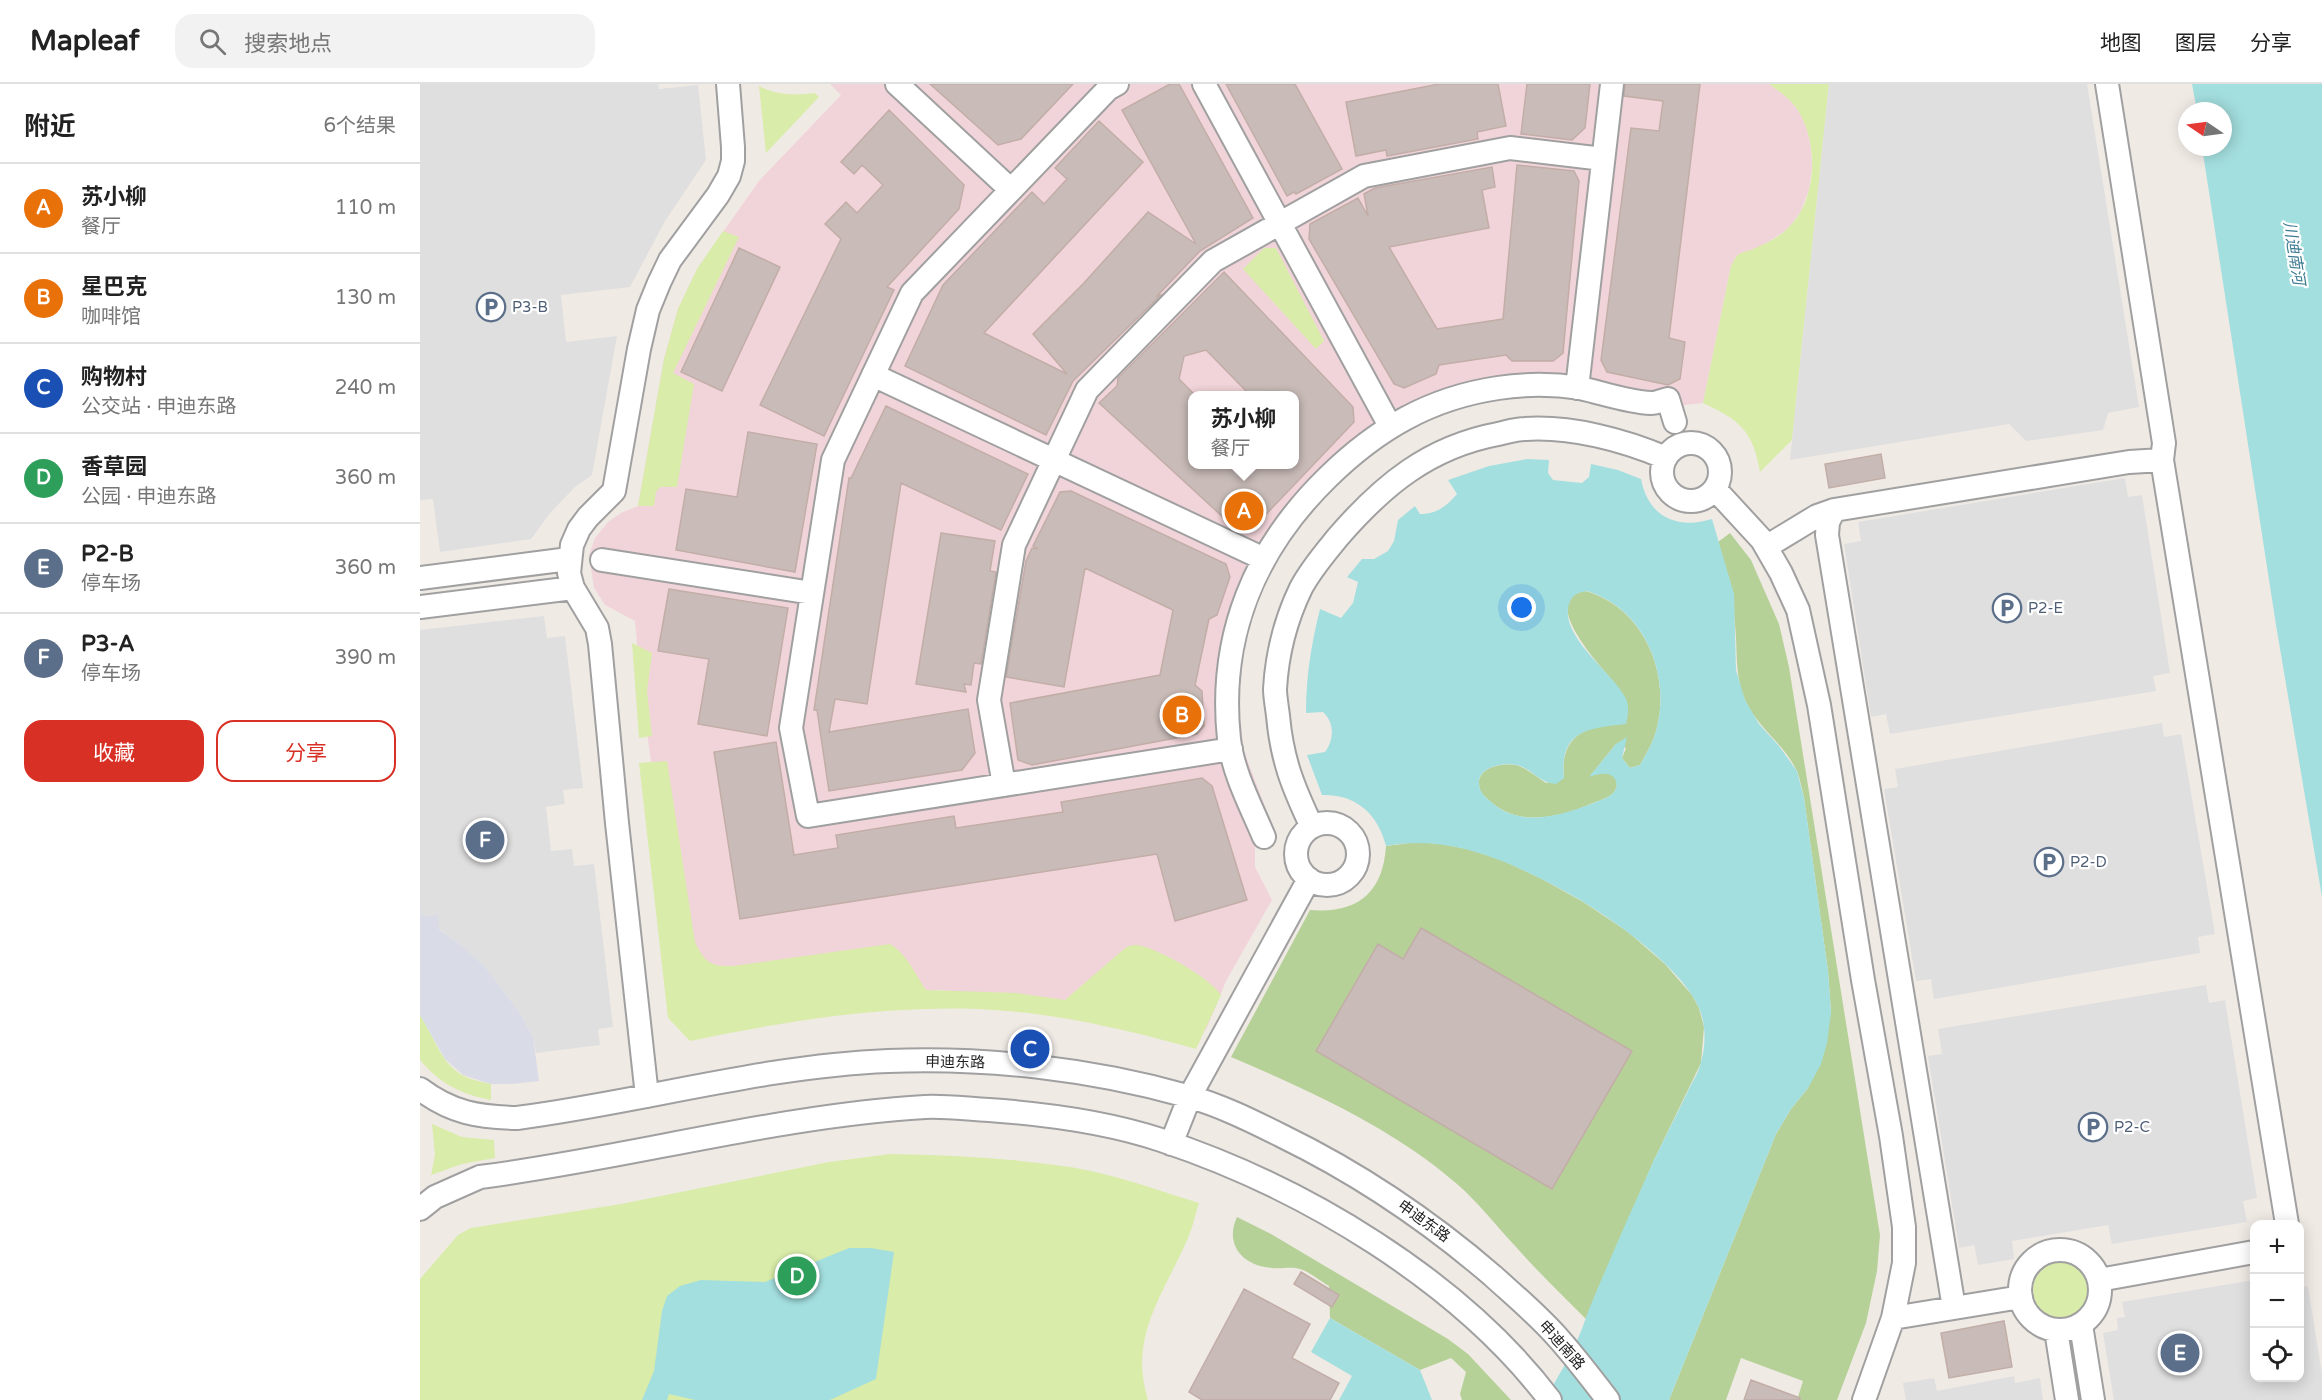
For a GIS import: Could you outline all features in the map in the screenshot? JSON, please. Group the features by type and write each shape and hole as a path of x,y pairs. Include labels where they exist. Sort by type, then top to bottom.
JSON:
{"street":[{"path":"647,1096 600,644 597,628 573,588 568,573 569,559 579,529 591,513 614,491 639,349 648,310 659,283 670,260 718,195 729,176 733,161 733,147 728,84"},
{"path":"897,84 1011,190"},
{"path":"1117,84 1108,89 912,293 833,460 791,728 808,816 1231,749"},
{"path":"1204,84 1390,426"},
{"path":"1577,388 1612,84"},
{"path":"2107,84 2164,443 2162,460 2286,1220"},
{"path":"1004,785 988,700 1014,545 1087,390 1213,261 1364,176 1510,148 1604,159"},
{"path":"873,375 1264,559"},
{"path":"1264,837 1241,783 1231,749 1228,677 1231,651 1242,609 1264,559 1282,528 1305,499 1349,456 1390,426 1416,412 1466,394 1500,388 1540,385 1577,388 1653,404 1668,399 1675,422"},
{"path":"1312,827 1292,787 1286,768 1280,740 1275,690 1280,650 1291,610 1302,586 1318,561 1348,525 1385,489 1419,463 1444,449 1480,437 1525,429 1579,432 1616,440 1666,459"},
{"path":"1688,443 1706,447 1718,462 1719,480 1715,489 1700,500 1681,500 1666,487 1662,468 1666,459 1671,451 1688,443"},
{"path":"1766,548 1817,516 1834,510 2129,462 2162,460"},
{"path":"1715,489 1762,540 1798,610 1809,654 1891,1136 1904,1227 1904,1263 1893,1318 1864,1400"},
{"path":"1834,510 1828,522 1827,535 1954,1308"},
{"path":"420,578 569,559"},
{"path":"602,560 812,593"},
{"path":"420,607 573,588"},
{"path":"1332,823 1350,833 1356,842 1358,852 1353,871 1337,884 1318,884 1302,872 1296,853 1298,843 1312,827 1332,823"},
{"path":"1171,1144 1190,1096 1309,879"},
{"name":"申迪东路","path":"420,1089 437,1102 462,1112 487,1118 538,1115 788,1071 887,1061 975,1061 1072,1072 1190,1096 1313,1151 1383,1191 1457,1245 1512,1293"},
{"path":"420,1209 435,1197 480,1178 858,1112 929,1107 1007,1111 1094,1123 1171,1144 1260,1180 1335,1218 1432,1283 1485,1326 1550,1400"},
{"path":"2059,1250 2072,1252 2084,1258 2094,1268 2099,1280 2100,1293 2091,1316 2081,1325 2069,1329 2056,1330 2044,1327 2033,1320 2025,1309 2021,1297 2021,1284 2034,1260 2046,1253 2059,1250"},
{"path":"2099,1280 2250,1253"},
{"name":"申迪南路","path":"1512,1293 1557,1337 1608,1400"},
{"path":"1893,1318 2021,1297"},
{"path":"2081,1325 2093,1400"},
{"path":"2056,1330 2067,1400"}],"shaded area":[{"name":"P3-B","path":"420,84 658,84 659,89 698,85 706,160 665,221 630,287 561,295 566,342 617,336 592,475 576,486 551,512 531,539 440,552 433,499 420,500"},
{"path":"830,84 1769,84 1788,98 1799,111 1807,128 1812,168 1809,190 1800,213 1788,229 1731,266 1703,403 1668,407 1538,393 1476,400 1413,426 1363,457 1326,490 1292,531 1270,569 1251,614 1241,662 1239,709 1244,751 1267,812 1255,843 1255,867 1272,900 1226,981 1206,1030 940,990 859,991 700,1018 651,762 635,621 605,605 594,588 589,555 595,538 608,522 621,513 638,506 664,359 678,309 697,269 759,181 841,95"},
{"path":"1829,84 2087,84 2139,407 2108,413 2103,430 2026,441 2009,424 1790,460"},
{"name":"P2-E","path":"2125,478 2128,497 2142,495 2170,673 2153,676 2156,691 1890,734 1886,714 1871,717 1844,544 1861,541 1858,522"},
{"path":"544,616 547,638 565,636 583,788 563,790 565,804 546,807 551,851 572,849 574,866 594,864 613,1027 598,1029 600,1045 536,1053 533,1037 520,1013 486,968 464,947 422,916 420,901 420,630"},
{"name":"P2-D","path":"2162,723 2164,737 2181,734 2215,934 2198,937 2200,953 1934,999 1931,979 1916,981 1884,789 1898,787 1895,769"},
{"path":"420,901 422,916 438,915 439,929 464,947 486,968 520,1013 533,1037 539,1081 491,1084 463,1075 445,1059 420,1015"},
{"name":"P2-C","path":"2206,985 2209,1003 2225,1000 2257,1198 2243,1201 2247,1222 2112,1244 2108,1225 2012,1241 2014,1259 1978,1265 1974,1245 1959,1248 1928,1056 1942,1054 1938,1029"},
{"path":"2250,1281 2250,1382 2304,1382 2304,1287 2308,1286 2322,1374 2322,1400 2114,1400 2103,1333 2118,1330 2117,1318 2125,1317 2122,1302"},
{"path":"2014,1376 2015,1383 2040,1378 2043,1400 1906,1400 1903,1383 1934,1378 1937,1391"}],"green space":[{"path":"1769,84 1829,84 1792,440 1760,472 1753,446 1743,428 1727,415 1703,403 1731,266 1739,254 1770,241 1787,229 1797,218 1809,189 1812,157 1805,126 1793,104"},
{"path":"759,86 780,93 815,93 819,97 766,153"},
{"path":"723,231 739,237 673,373 694,384 677,487 660,487 656,492 654,506 638,506 664,359 678,309 697,269"},
{"path":"1264,248 1276,248 1324,341 1316,349 1243,269"},
{"path":"1730,533 1751,560 1779,624 1789,667 1880,1235 1877,1271 1866,1323 1837,1400 1797,1400 1803,1381 1741,1358 1726,1400 1669,1400 1776,1134 1791,1109 1808,1088 1831,1012 1828,971 1804,798 1799,777 1792,761 1750,710 1740,684 1732,601 1718,542"},
{"path":"1586,591 1624,612 1638,628 1649,646 1660,688 1660,710 1655,735 1640,765 1630,768 1622,758 1626,748 1616,744 1590,776 1605,773 1615,777 1616,788 1608,797 1562,814 1525,817 1513,814 1502,810 1483,794 1479,784 1483,773 1500,765 1514,765 1526,769 1546,783 1564,778 1566,751 1581,733 1598,727 1614,682 1576,634 1569,619 1567,606 1572,596"},
{"path":"632,643 652,653 647,691 652,736 639,738"},
{"path":"667,761 695,942 709,962 733,966 890,944 906,959 926,990 1016,993 1065,1000 1124,949 1139,945 1161,953 1185,966 1207,981 1221,995 1196,1049 1061,1018 978,1009 905,1010 833,1016 690,1041 668,1018 639,763"},
{"path":"1417,842 1468,849 1504,861 1542,879 1585,903 1628,932 1665,964 1692,995 1699,1008 1704,1027 1701,1063 1654,1160 1586,1319 1473,1199 1432,1164 1406,1145 1349,1112 1231,1057 1310,910 1341,908 1364,897 1379,877 1386,846","holes":["1421,928 1552,1188 1316,1051 1377,945 1403,959"]},
{"path":"420,1015 449,1065 464,1076 491,1084 491,1100 470,1095 443,1082 420,1060"},
{"path":"432,1124 462,1137 494,1140 495,1158 462,1164 431,1175 435,1155"},
{"path":"890,1154 1025,1161 1070,1167 1119,1178 1199,1203 1190,1234 1160,1297 1146,1335 1142,1356 1143,1377 1148,1400 420,1400 420,1279 458,1235 471,1228 621,1204 829,1162"},
{"path":"1237,1217 1271,1234 1448,1339 1468,1354 1511,1400 1462,1400 1460,1394 1466,1372 1451,1358 1420,1370 1330,1318 1329,1286 1304,1270 1262,1266 1252,1263 1239,1252 1233,1236"},
{"path":"2061,1262 2076,1267 2084,1275 2089,1290 2084,1305 2076,1313 2061,1318 2046,1313 2038,1305 2033,1290 2038,1275 2046,1267"}],"water":[{"name":"川迪南河","path":"2192,84 2322,84 2322,897 2276,625 2203,156 2232,156 2232,102 2195,102"},
{"path":"1527,459 1549,460 1548,473 1553,480 1582,483 1589,477 1591,464 1618,470 1641,479 1650,502 1666,517 1687,523 1712,519 1734,594 1736,670 1745,700 1759,724 1797,771 1804,798 1828,971 1831,1012 1827,1043 1821,1064 1808,1088 1791,1109 1776,1134 1669,1400 1545,1400 1575,1344 1654,1160 1700,1066 1704,1049 1704,1028 1699,1008 1691,993 1662,961 1626,931 1575,897 1531,874 1508,863 1460,848 1411,843 1386,846 1377,824 1364,808 1345,798 1322,795 1307,755 1325,752 1332,732 1330,721 1323,712 1306,713 1310,661 1320,609 1341,618 1353,603 1358,582 1347,577 1362,559 1374,559 1388,551 1394,541 1398,520 1415,506 1420,514 1440,509 1457,494 1448,480 1489,466","holes":["1587,591 1607,600 1624,612 1638,628 1649,646 1656,667 1660,688 1660,710 1653,740 1640,765 1630,768 1622,758 1627,737 1616,744 1589,777 1605,774 1615,779 1616,788 1605,799 1566,812 1540,817 1514,815 1502,810 1480,789 1480,777 1483,772 1494,766 1508,764 1525,768 1546,781 1556,784 1564,778 1566,750 1579,734 1600,727 1626,724 1627,700 1579,641 1568,616 1570,601 1578,593"]},
{"path":"849,1248 871,1248 894,1252 876,1379 830,1400 695,1400 669,1394 667,1400 642,1400 654,1371 662,1311 667,1296 680,1286 701,1280 765,1282"},
{"path":"1330,1318 1420,1370 1432,1400 1339,1400 1352,1376 1311,1352"}],"building":[{"path":"930,84 1073,84 1021,139 998,145"},
{"path":"1170,84 1179,84 1253,218 1200,251 1157,296 1161,295 1073,381 1046,435 905,366 943,285 1032,192 1044,204 1067,179 1055,168 1099,121 1143,162 984,333 1067,374 1033,334 1083,284 1148,212 1196,244 1122,110"},
{"path":"1226,84 1295,84 1342,169 1296,194 1294,192 1287,196"},
{"path":"1439,84 1498,84 1506,126 1477,132 1478,139 1387,156 1386,150 1356,156 1346,102"},
{"path":"1527,84 1590,84 1585,128 1572,140 1521,134"},
{"path":"1625,84 1700,84 1669,338 1685,342 1680,379 1668,385 1607,372 1601,360 1631,128 1659,131 1663,101 1624,96"},
{"path":"889,110 964,185 959,209 887,287 894,290 824,436 760,405 841,239 825,224 846,202 857,213 883,185 862,165 854,174 841,162"},
{"path":"1517,165 1574,171 1579,181 1563,353 1553,361 1512,361 1506,355 1439,365 1436,374 1404,388 1394,384 1309,239 1310,224 1358,198 1368,216 1364,194 1375,188 1492,167 1495,187 1482,190 1489,228 1389,247 1437,329 1503,319"},
{"path":"739,248 780,267 722,391 681,372"},
{"path":"1224,272 1353,407 1354,422 1252,529 1237,530 1099,403 1117,386 1118,378"},
{"path":"886,406 1028,474 1001,530 901,483 867,704 835,699 829,732 968,709 975,753 962,770 829,791 817,710 814,710 849,478"},
{"path":"748,432 817,444 795,572 676,550 686,489 737,497"},
{"path":"1881,454 1885,478 1829,488 1825,464"},
{"path":"1071,491 1226,564 1230,577 1217,615 1209,619 1195,685 1202,691 1204,726 1197,734 1032,765 1018,760 1010,703 1160,675 1173,610 1085,568 1064,687 1006,677 1026,561 1032,548 1038,549 1033,546 1060,492"},
{"path":"941,533 995,541 990,571 996,572 981,664 974,663 971,685 964,684 966,692 916,684"},
{"path":"669,589 788,608 767,736 698,724 709,659 658,651"},
{"path":"776,742 794,855 838,848 836,835 954,816 956,828 1063,812 1061,802 1202,778 1212,786 1247,900 1175,921 1157,854 740,919 714,752"},
{"path":"1421,928 1632,1051 1552,1189 1316,1051 1378,944 1403,959"},
{"path":"1301,1272 1339,1295 1332,1307 1294,1284"},
{"path":"1244,1289 1310,1324 1292,1358 1339,1383 1330,1400 1202,1400 1189,1392"},
{"path":"2004,1321 2012,1367 1949,1378 1941,1333"},
{"path":"1751,1380 1800,1398 1800,1400 1744,1400"}],"place":[{"name":"P3-B","path":"491,307"},
{"name":"苏小柳","path":"1244,511"},
{"name":"P2-E","path":"2007,608"},
{"name":"星巴克","path":"1182,715"},
{"name":"P3-A","path":"485,840"},
{"name":"P2-D","path":"2049,862"},
{"name":"购物村","path":"1030,1049"},
{"name":"P2-C","path":"2093,1127"},
{"name":"香草园","path":"797,1276"},
{"name":"P2-B","path":"2180,1353"}]}
